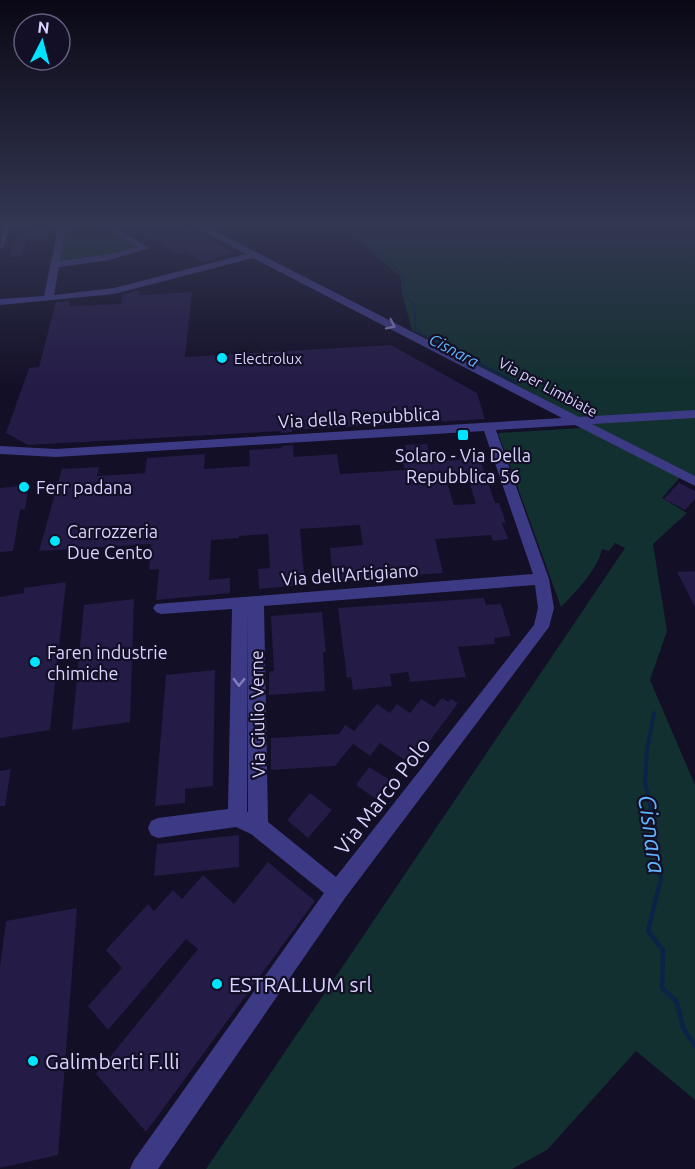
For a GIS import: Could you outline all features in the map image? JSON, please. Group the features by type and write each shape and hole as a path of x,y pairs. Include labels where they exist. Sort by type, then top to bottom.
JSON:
{"street":[{"path":"48,299 52,278"},
{"path":"0,302 114,291 166,278"},
{"name":"Via per Limbiate","path":"297,278 695,482"},
{"name":"Via della Repubblica","path":"0,450 56,453 695,414"},
{"name":"Via Marco Polo","path":"143,1169 338,891 541,627 546,608 542,579 489,427"},
{"name":"Via della Repubblica","path":"0,456 24,452"},
{"name":"Via dell'Artigiano","path":"161,608 542,579"},
{"name":"Via Giulio Verne","path":"237,817 248,602"},
{"name":"Via Giulio Verne","path":"248,602 258,827"},
{"path":"158,828 237,817 258,827 338,891"}],"green space":[{"path":"401,278 695,278 695,481 682,475 662,498 687,513 653,544 667,631 650,680 695,785 695,1100 636,1051 547,1150 512,1169 206,1169 625,548 615,543 609,551 602,549 591,573 561,607 498,433 582,428 576,416 412,330 402,293"}],"building":[{"name":"Electrolux","path":"139,290 140,295 192,292 185,357 391,345 477,393 485,419 292,430 292,432 281,433 281,431 28,445 6,433 29,368 39,367 56,302 70,301 69,306 121,304 123,294"},
{"path":"427,444 431,461 480,459 495,503 499,503 506,523 502,523 508,539 493,541 491,535 435,539 443,573 333,581 330,548 363,545 360,525 300,529 305,585 259,589 258,569 270,568 268,534 211,540 209,580 230,578 230,593 156,600 159,569 149,570 151,544 39,551 62,469 99,467 97,476 145,473 147,458 205,454 204,469 250,466 249,450 293,445 294,457 337,454 340,474 405,470 403,463 409,463 405,445","holes":["469,481 476,504 454,505 447,483"]},
{"path":"679,483 695,491 695,499 685,510 664,499"},
{"path":"29,485 25,509 20,510 13,551 0,552 0,488"},
{"path":"695,571 695,607 677,572"},
{"name":"Faren industrie chimiche","path":"66,582 50,730 0,738 0,597 24,593 24,588"},
{"path":"484,598 486,605 501,604 511,636 494,638 495,644 458,647 466,677 410,682 408,672 390,674 392,686 353,690 351,677 347,678 338,608"},
{"path":"134,599 130,722 72,730 84,605"},
{"path":"322,612 326,652 323,652 325,691 269,695 269,672 274,671 271,616"},
{"path":"215,670 213,786 185,789 185,803 155,806 166,675"},
{"path":"442,698 448,702 451,699 458,703 412,765 380,743 370,756 353,744 335,766 271,770 271,738 339,734 345,725 354,731 377,704 390,713 397,704 410,713 421,699 434,707"},
{"path":"369,767 390,780 376,799 356,785"},
{"path":"11,769 5,806 0,806 0,771"},
{"path":"310,793 332,810 308,838 287,820"},
{"path":"239,835 239,867 154,876 157,844"},
{"path":"268,862 315,901 146,1132 96,1074 198,949 186,939 108,1030 88,1006 122,968 106,950 148,904 154,911 173,890 182,899 203,875 234,904"},
{"name":"Galimberti F.lli","path":"77,908 58,1155 0,1168 0,967 6,921"}],"waterway":[{"name":"Cisnara","path":"403,278 405,295 414,304 416,330 433,339"},
{"name":"Cisnara","path":"430,337 517,383"},
{"name":"Cisnara","path":"654,713 647,750 645,783 653,818 661,880 659,888"},
{"name":"Cisnara","path":"659,886 648,931 663,950 662,988 677,1002 683,1028 695,1046"}],"place":[{"name":"Electrolux","path":"222,358"},
{"name":"Solaro - Via Della Repubblica 56","path":"463,435"},
{"name":"Ferr padana","path":"24,487"},
{"name":"Carrozzeria Due Cento","path":"55,541"},
{"name":"Faren industrie chimiche","path":"35,662"},
{"name":"ESTRALLUM srl","path":"217,984"},
{"name":"Galimberti F.lli","path":"33,1061"}]}
